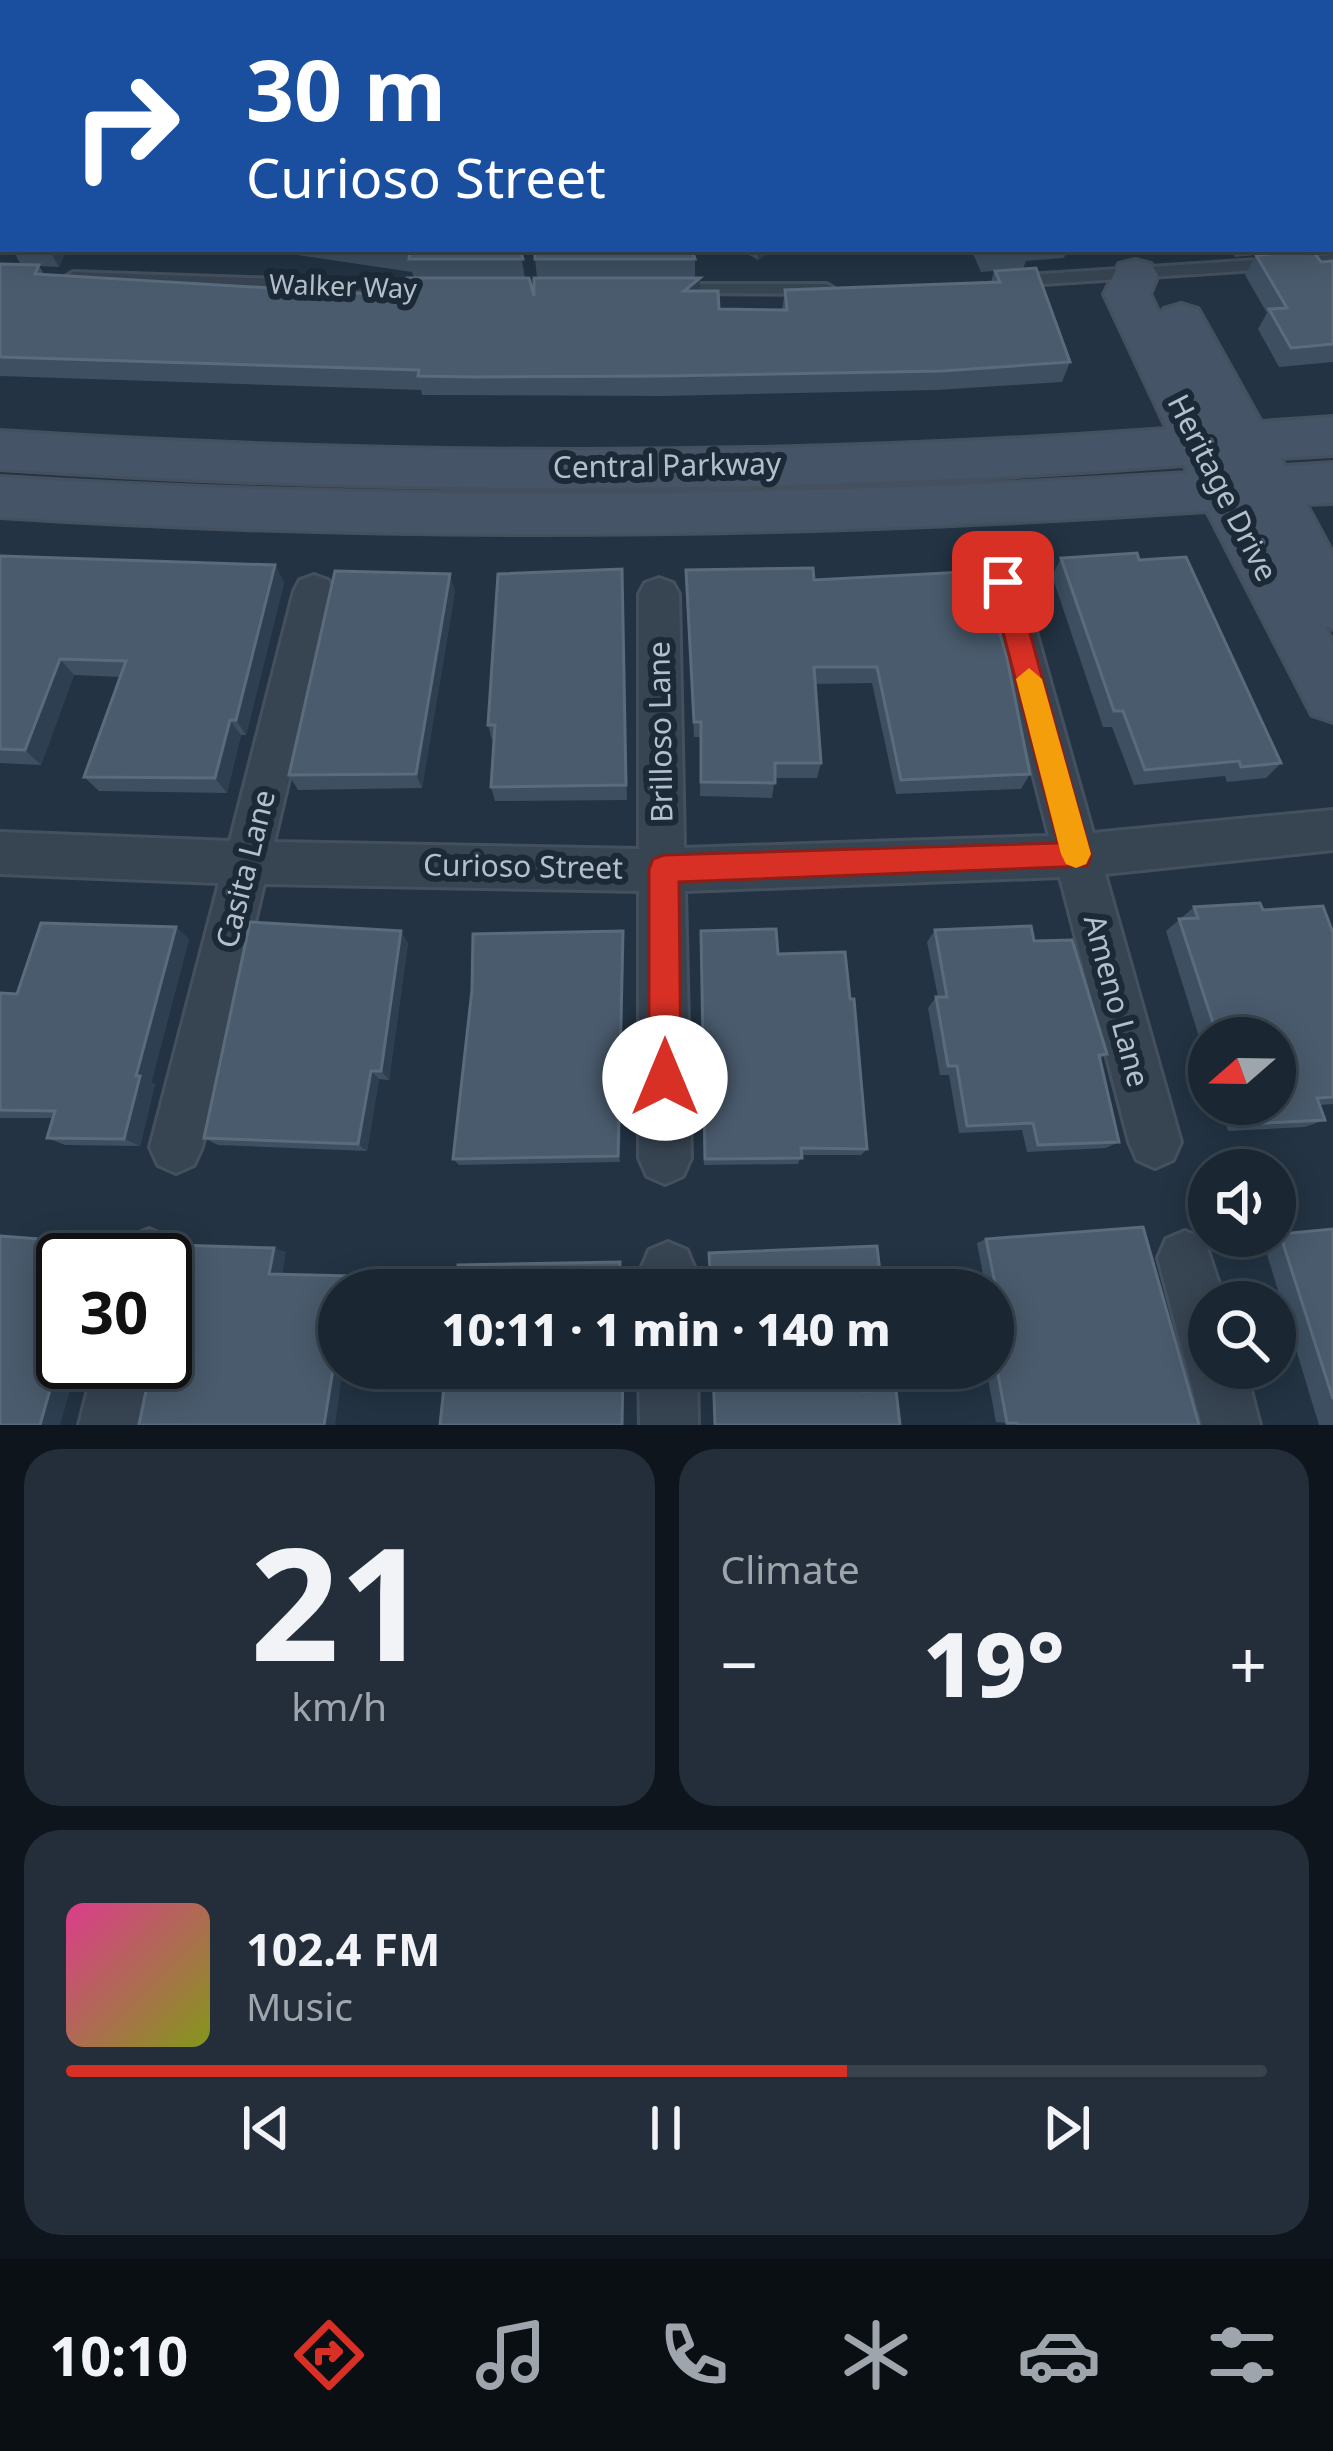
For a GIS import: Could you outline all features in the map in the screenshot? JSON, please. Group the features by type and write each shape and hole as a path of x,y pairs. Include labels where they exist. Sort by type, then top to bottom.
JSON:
{"main road":[{"name":"Heritage Drive","path":"1129,262 1127,294 1232,466 1333,606"},
{"name":"Central Parkway","path":"0,497 515,516 986,505 1232,466 1333,436"},
{"name":"Central Parkway","path":"0,450 230,463 519,470 974,460 1232,466 1333,483"},
{"name":"Heritage Drive","path":"1232,466 1333,697"}],"street":[{"name":"Ameno Lane","path":"1003,582 1154,1142"},
{"name":"Casita Lane","path":"176,1147 314,591"},
{"name":"Brilloso Lane","path":"659,594 665,1158"},
{"name":"Curioso Street","path":"0,853 248,863 664,869 1076,856 1333,830"},
{"path":"1185,1258 1191,1281"},
{"path":"108,1425 117,1389"},
{"path":"668,1389 669,1425"},
{"path":"1222,1389 1232,1425"}],"lane":[{"path":"999,282 1129,262 1333,260"},
{"name":"Walker Way","path":"58,277 446,289"},
{"path":"655,289 840,290"}],"building":[{"path":"410,252 521,252 523,259 409,259"},
{"path":"535,252 693,252 695,259 535,259"},
{"path":"1314,252 1321,262 1333,261 1333,344 1291,348 1269,309 1287,308 1256,255"},
{"path":"0,264 39,265 35,274 405,296 407,278 529,278 534,296 534,278 700,278 684,291 718,291 719,309 787,310 785,290 1000,282 995,271 1036,268 1070,362 942,371 474,377 418,376 419,370 0,357"},
{"path":"1137,553 1139,560 1186,557 1281,763 1241,767 1239,761 1145,770 1123,711 1114,711 1061,558"},
{"path":"0,556 275,565 236,720 230,720 215,778 84,777 126,661 60,659 25,750 0,749"},
{"path":"813,568 814,580 982,571 1007,658 1030,774 901,780 877,667 814,667 821,763 775,763 775,783 701,782 701,722 694,722 686,570"},
{"path":"622,569 626,785 491,787 495,725 488,725 498,574"},
{"path":"335,571 450,574 416,774 289,775"},
{"path":"1323,906 1333,933 1333,1097 1317,1098 1325,1120 1296,1121 1296,1017 1211,1017 1179,919 1198,918 1194,907"},
{"path":"250,922 401,931 381,1071 371,1071 358,1144 204,1138"},
{"path":"41,923 176,927 124,1139 47,1138 55,1111 0,1110 0,993 17,994"},
{"path":"1031,926 1034,941 1072,940 1107,1054 1099,1055 1119,1142 1038,1145 1033,1123 967,1126 957,1066 948,1066 936,997 947,997 935,930"},
{"path":"776,929 778,954 845,952 850,999 854,999 867,1149 801,1148 802,1158 705,1159 701,931"},
{"path":"623,931 618,1156 453,1159 472,990 473,934"},
{"path":"1143,1227 1199,1425 1007,1423 1001,1389 1014,1389 1014,1269 992,1269 986,1239"},
{"path":"1333,1229 1333,1399 1287,1257 1296,1257 1296,1232"},
{"path":"0,1236 36,1239 36,1389 50,1389 40,1425 0,1425"},
{"path":"192,1245 274,1248 269,1274 318,1275 318,1389 330,1389 324,1425 139,1425 146,1389 192,1389"},
{"path":"877,1246 880,1269 710,1269 709,1253"},
{"path":"620,1262 620,1269 458,1269 458,1265"},
{"path":"444,1389 623,1389 622,1425 440,1425"},
{"path":"714,1389 896,1390 900,1425 715,1425"}],"slow traffic":[{"path":"1029,679 1076,854"}],"route":[{"path":"665,1078 664,869 1076,856 1003,582"}]}
